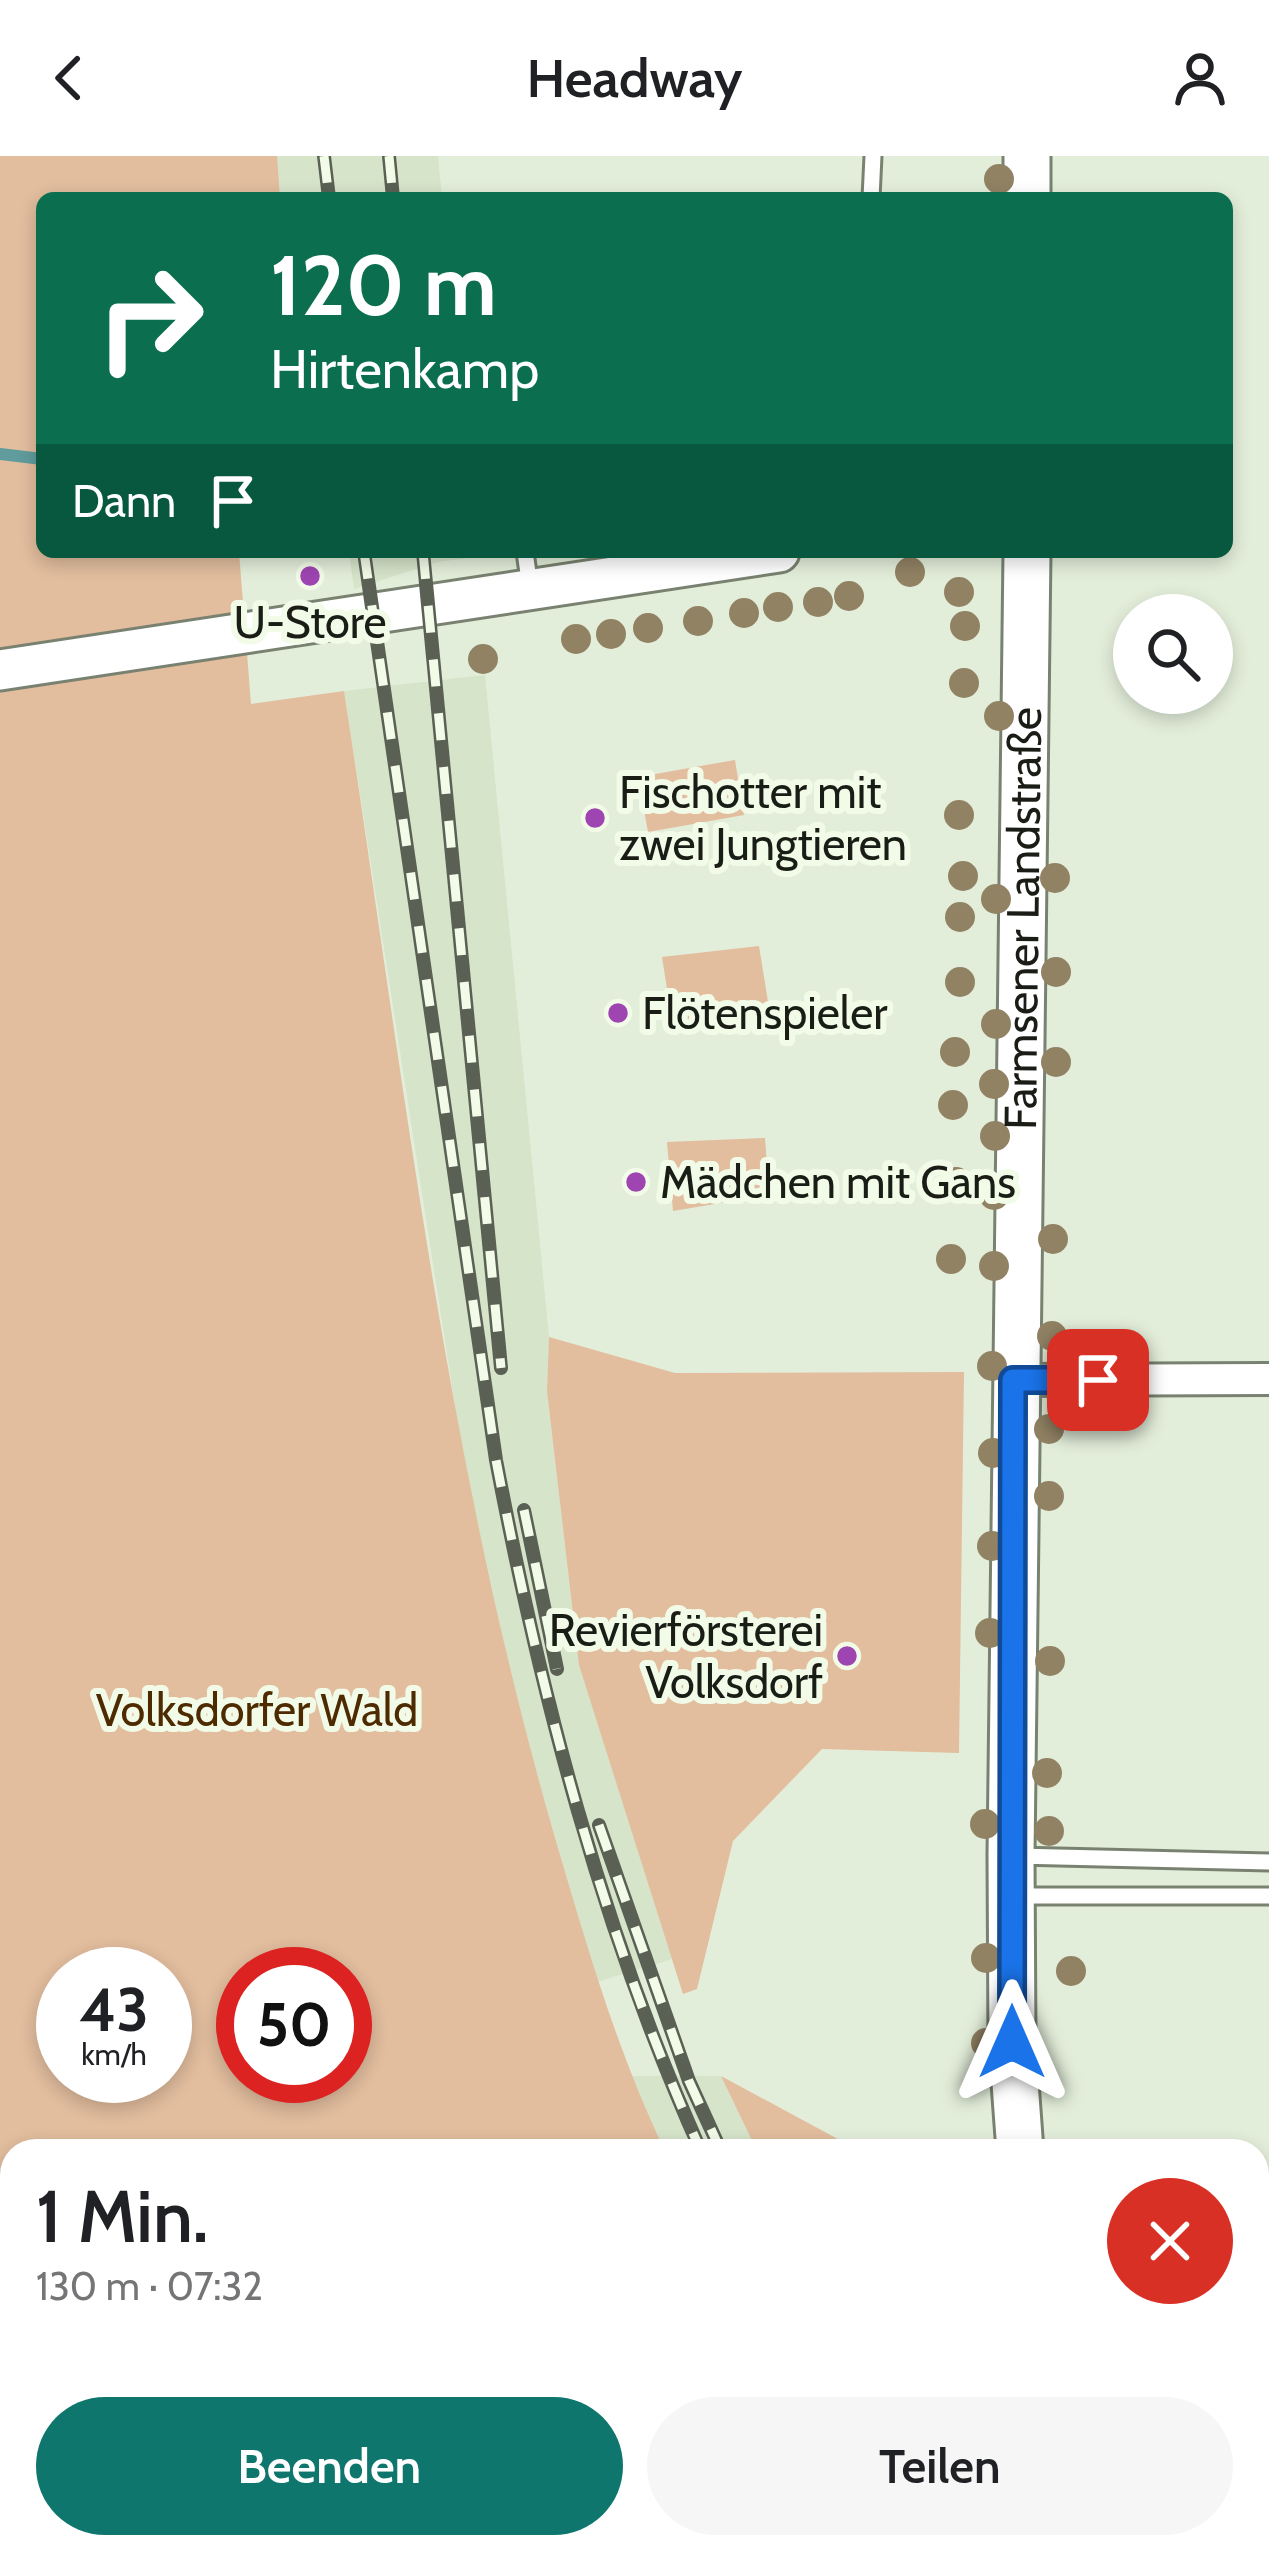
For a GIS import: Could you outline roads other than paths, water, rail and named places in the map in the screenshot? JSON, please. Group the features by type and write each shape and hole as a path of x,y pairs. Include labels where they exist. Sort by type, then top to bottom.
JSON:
{"main road":[{"path":"1027,156 1027,192"},
{"name":"Farmsener Landstraße","path":"1020,2139 1011,1876 1013,1380 1027,558"}],"street":[{"path":"0,670 528,570 693,558"},
{"path":"1013,1380 1269,1379"}],"lane":[{"path":"871,192 873,156"},
{"path":"1011,1876 1269,1862"},
{"path":"1011,1876 1269,1895"}],"waterway":[{"path":"0,454 36,458"}],"railway":[{"path":"324,156 328,192"},
{"path":"389,156 392,192"},
{"path":"365,558 496,1460 514,1549 555,1725 604,1898 696,2139"},
{"path":"424,558 501,1368"},
{"path":"524,1510 557,1669"},
{"path":"599,1825 689,2081 716,2139"}],"place":[{"name":"U-Store","path":"310,576"},
{"name":"Fischotter mit zwei Jungtieren","path":"595,818"},
{"name":"Flötenspieler","path":"618,1013"},
{"name":"Mädchen mit Gans","path":"636,1182"},
{"name":"Revierförsterei Volksdorf","path":"847,1656"}],"park label":[{"name":"Volksdorfer Wald","path":"257,1710"}]}
